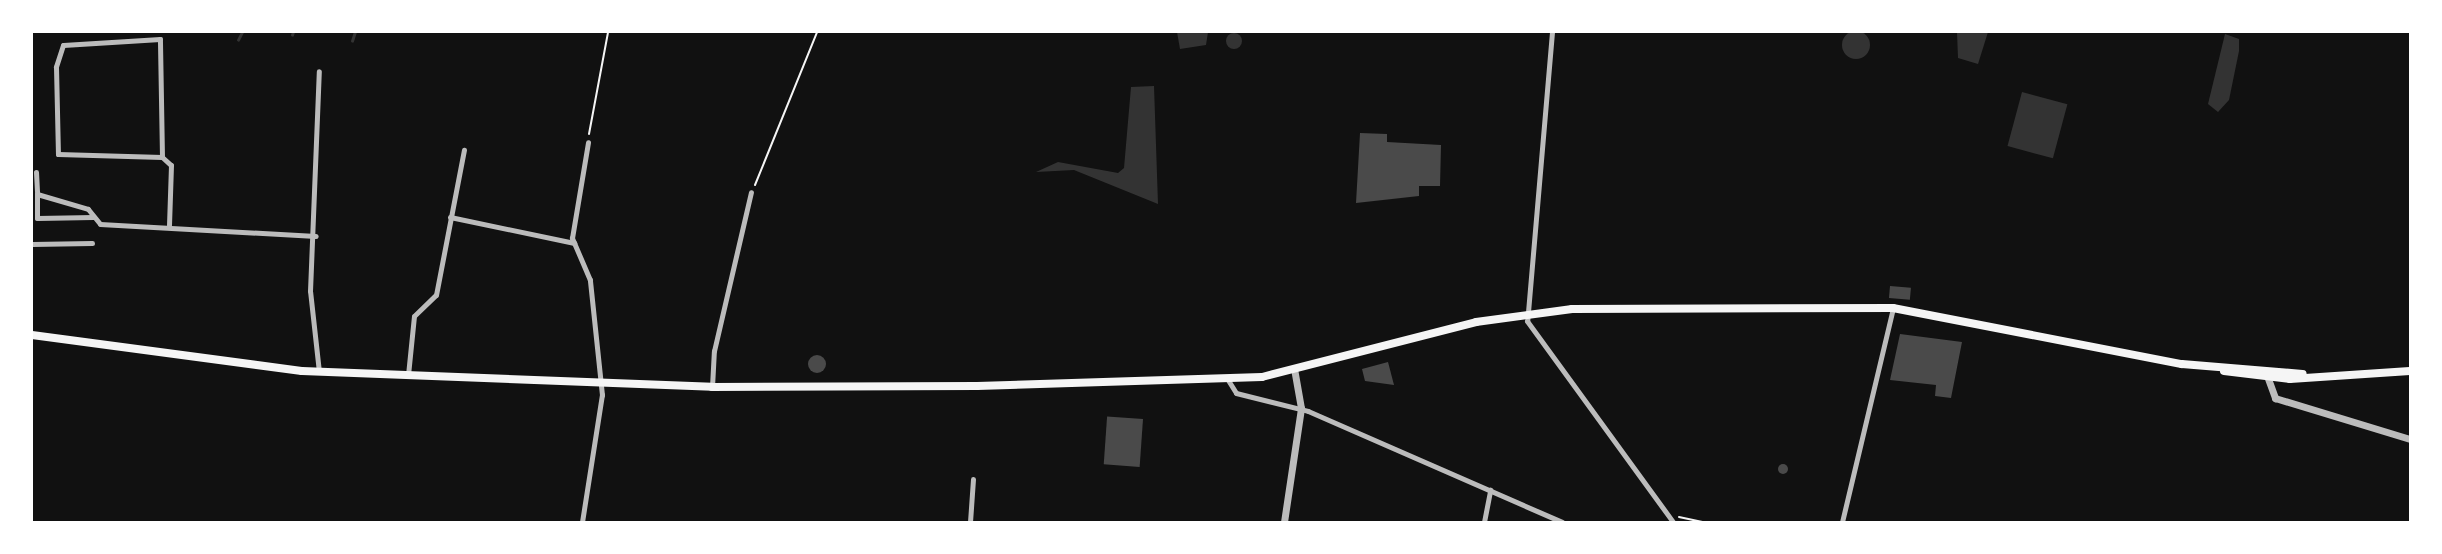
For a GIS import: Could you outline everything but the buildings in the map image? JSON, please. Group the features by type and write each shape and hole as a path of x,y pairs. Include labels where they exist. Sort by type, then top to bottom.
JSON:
{"main road":[{"path":"32,335 319,372 601,383 712,387 1228,380 1294,370 1526,314 1604,307 1893,308 2221,370 2266,374 2410,371"}],"street":[{"path":"1552,32 1526,314 1530,327 1673,523"},
{"path":"162,157 160,38 63,45 56,67 58,154 162,157 171,165 169,225"},
{"path":"319,71 316,236 310,291 319,372"},
{"path":"582,523 601,383 590,280 573,243 587,142"},
{"path":"408,375 414,316 436,295 464,150"},
{"path":"36,172 37,218 93,217"},
{"path":"712,387 718,332 751,192"},
{"path":"37,194 88,209 100,224 169,225 316,236"},
{"path":"450,217 573,243"},
{"path":"32,244 92,243"},
{"path":"1842,523 1893,308"},
{"path":"1284,523 1301,408 1294,370"},
{"path":"2266,374 2275,398 2410,439"},
{"path":"1228,380 1236,393 1301,408 1562,523"},
{"path":"970,523 972,479"},
{"path":"1485,523 1490,489"}],"path":[{"path":"587,142 608,32"},
{"path":"751,192 771,158 817,32"},
{"path":"1669,515 1702,523"}],"shaded area":[{"path":"1856,31 1866,35 1870,45 1866,55 1856,59 1846,55 1842,45 1846,35"},
{"path":"1177,32 1208,32 1206,45 1180,49"},
{"path":"1957,32 1988,32 1978,64 1958,58"},
{"path":"1231,33 1237,33 1242,41 1240,47 1231,49 1226,44 1226,38"},
{"path":"2225,34 2239,39 2239,51 2229,100 2218,112 2208,104"},
{"path":"1154,86 1158,204 1074,170 1036,172 1058,162 1118,173 1124,168 1131,87"},
{"path":"2022,92 2067,104 2053,158 2008,146"}],"waterway":[{"path":"238,40 242,32"},
{"path":"352,41 355,32"}]}
